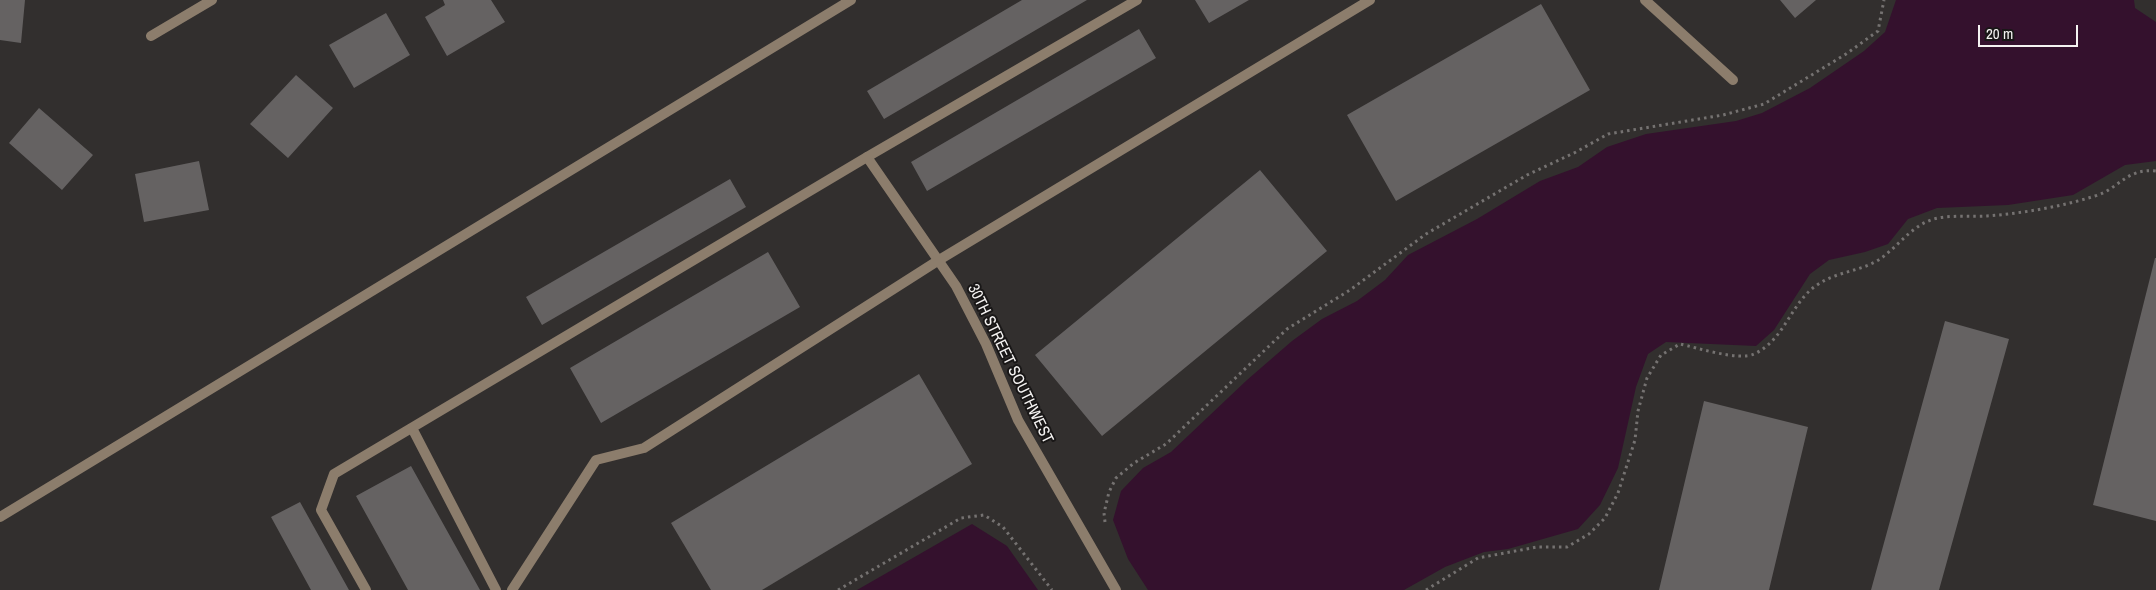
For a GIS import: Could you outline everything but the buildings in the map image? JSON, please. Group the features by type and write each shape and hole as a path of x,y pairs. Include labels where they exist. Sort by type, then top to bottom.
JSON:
{"street":[{"path":"151,36 212,0"},
{"path":"0,517 851,0"},
{"path":"366,590 321,510 334,474 867,157 1137,0"},
{"path":"512,590 596,460 644,448 938,260 1370,0"},
{"path":"1645,0 1732,80"},
{"name":"30TH STREET SOUTHWEST","path":"867,157 956,286 986,344 1018,420 1116,590"},
{"path":"412,428 496,590"}],"path":[{"path":"1106,532 1104,513 1109,492 1116,478 1134,463 1166,444 1287,329 1350,290 1426,234 1527,176 1608,134 1723,115 1764,104 1838,59 1878,31 1884,0"},
{"path":"1426,590 1478,558 1537,547 1567,548 1589,534 1605,518 1618,493 1635,440 1638,410 1647,378 1661,355 1674,347 1680,344 1734,355 1754,354 1786,325 1799,300 1816,285 1835,274 1864,268 1881,258 1916,228 1938,218 2041,211 2098,196 2127,176 2143,170 2156,171"},
{"path":"838,590 961,518 984,514 1003,528 1052,590"}],"shaded area":[{"path":"1896,0 2134,0 2135,8 2156,22 2156,161 2125,165 2073,195 2008,205 1937,208 1908,219 1888,244 1865,252 1829,260 1810,274 1774,330 1756,346 1666,342 1648,354 1636,387 1618,468 1600,505 1578,529 1508,549 1484,552 1445,567 1404,590 1148,590 1128,559 1113,520 1121,491 1143,468 1171,452 1247,380 1292,341 1322,319 1357,301 1385,280 1408,255 1477,219 1540,181 1578,167 1607,147 1646,134 1736,121 1762,113 1810,88 1864,51 1885,32"},
{"path":"972,524 1007,546 1038,590 857,590"}]}
